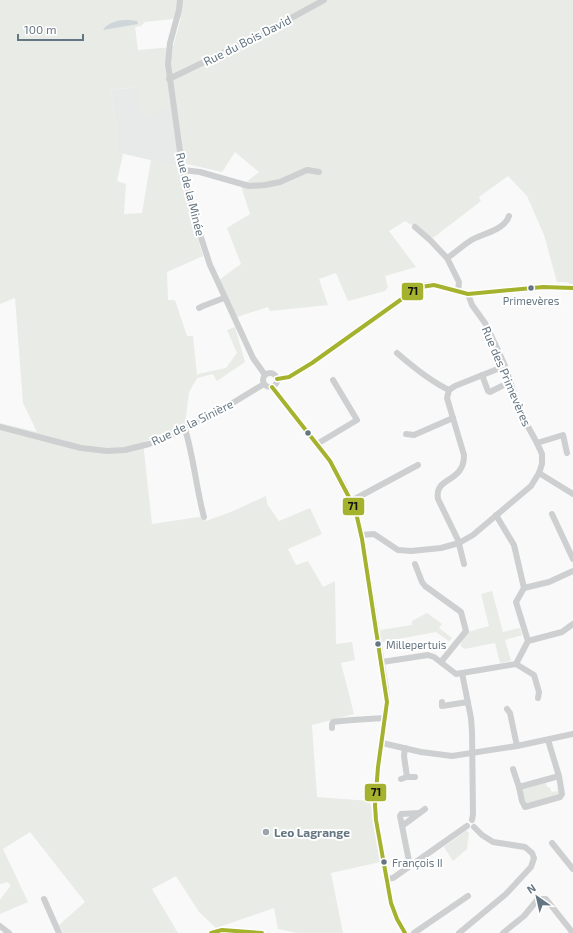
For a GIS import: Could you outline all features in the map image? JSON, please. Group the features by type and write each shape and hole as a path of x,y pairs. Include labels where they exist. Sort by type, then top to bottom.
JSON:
{"street":[{"name":"Rue de la Minée","path":"180,0 179,10 170,43 168,64 183,170 193,213 210,265 253,358 265,375"},
{"name":"Rue du Bois David","path":"169,79 260,35 324,0"},
{"path":"183,170 200,172 249,186 265,186 280,182 307,170 319,172"},
{"path":"447,258 470,241 496,229 508,220 509,216"},
{"path":"415,227 447,258 459,282 458,292"},
{"path":"277,379 289,377 312,363 420,286 431,284 468,294 542,287 573,288"},
{"name":"Rue des Primevères","path":"361,535 371,533 374,534 398,550 412,551 441,548 459,543 473,535 531,486 539,473 542,464 542,454 523,419 505,366 485,323 472,305 468,294"},
{"path":"200,308 224,298"},
{"path":"396,353 412,367 440,386 449,390"},
{"path":"464,564 459,543 437,494 441,486 460,471 463,464 464,455 447,398 449,390 455,386 505,366"},
{"path":"277,379 272,374 265,375 263,378 264,384 267,387 272,387 337,472 351,501 361,535 382,662 387,702 375,805 387,879 394,911 405,933"},
{"path":"482,375 488,391 490,392 510,382"},
{"path":"272,387 276,383 277,379"},
{"path":"317,444 359,418 333,380"},
{"name":"Rue de la Sinière","path":"0,428 81,448 107,451 125,450 149,444 185,429 253,392 264,384"},
{"path":"406,434 414,434 453,418"},
{"path":"185,429 196,474 198,496 204,517"},
{"path":"537,443 563,435 567,453"},
{"path":"351,501 418,465"},
{"path":"539,473 573,494"},
{"path":"552,514 573,559"},
{"path":"496,515 514,545 524,588 516,602 528,641 516,664"},
{"path":"415,564 425,586 461,612 466,631 441,662"},
{"path":"524,588 549,582 573,572"},
{"path":"528,641 562,632 573,624"},
{"path":"382,662 428,655 434,657 456,674 516,664 534,675 539,692 538,698"},
{"path":"462,673 471,718 472,820 475,822 474,827"},
{"path":"442,702 442,706 468,702"},
{"path":"507,709 510,713 517,746"},
{"path":"332,728 333,722 355,718 385,718"},
{"path":"382,743 447,756 472,754 573,734"},
{"path":"513,769 525,807 560,797 562,794 559,776 548,740"},
{"path":"405,748 404,778 415,777"},
{"path":"518,787 559,776"},
{"path":"402,826 425,809"},
{"path":"411,865 400,816 401,814 419,813"},
{"path":"387,879 394,878 467,826 468,821 472,820"},
{"path":"459,933 506,894 531,867 534,858 532,853 525,847 493,842 487,839 474,827 470,828 467,826"},
{"path":"552,843 573,869"},
{"path":"414,933 468,896"},
{"path":"503,933 524,916 538,899 542,898 546,899 573,933"},
{"path":"44,899 59,933"},
{"path":"0,926 9,933"},
{"path":"211,933 222,930 262,933"}],"shaded area":[{"path":"0,0 573,0 573,285 566,282 557,282 544,235 527,196 508,176 479,197 481,201 433,238 405,221 389,231 416,267 385,276 388,287 385,291 348,301 336,273 319,279 328,305 270,311 268,307 237,317 219,280 241,264 227,228 250,214 241,186 259,172 235,152 222,172 187,164 175,106 155,114 142,117 137,87 111,90 117,130 116,151 123,154 117,181 126,184 124,214 142,213 151,160 179,167 184,193 203,256 167,272 168,300 175,300 187,336 193,336 197,375 226,368 237,353 227,330 235,327 245,362 217,381 213,374 197,378 189,392 185,424 163,435 143,442 152,524 205,516 206,521 231,512 266,496 267,504 279,521 310,508 322,534 288,549 296,565 308,561 323,587 335,581 336,644 352,642 355,660 341,663 354,714 312,725 317,797 370,801 380,862 331,873 343,933 298,933 278,929 274,908 216,928 199,912 176,876 152,889 178,933 63,933 59,925 85,902 30,832 3,849 28,902 0,914 0,900 11,885 7,882 0,884 0,423 37,432 23,403 15,298 0,304","holes":["181,18 173,47 138,50 135,27 141,26 145,22"]},
{"path":"129,20 137,21 138,24 103,30 111,23"},
{"path":"137,87 169,108 175,105 187,164 179,167 116,152 117,130 111,90"},
{"path":"492,591 503,632 520,628 522,635 505,640 511,661 500,663 495,643 464,649 460,645 462,643 460,641 468,632 489,626 481,594"},
{"path":"427,613 442,624 439,628 452,638 449,641 436,632 382,642 380,630 412,625 412,621"},
{"path":"545,781 547,787 549,787 552,792 558,791 557,788 559,788 561,793 559,796 527,805 521,791 522,787"},
{"path":"466,831 469,832 467,849 453,861 444,847"}],"transit line":[{"name":"71","path":"277,379 289,377 312,363 413,291 421,287 434,285 468,294 543,287 573,288"},
{"name":"71","path":"272,387 330,461 351,501 357,517 362,539 387,702 378,767 375,805 376,820 391,903 397,919 405,933"},
{"name":"71","path":"211,933 222,930 262,933"}],"place":[{"name":"Primevères","path":"531,288"},
{"name":"Millepertuis","path":"378,644"},
{"name":"Leo Lagrange","path":"266,832"},
{"name":"François II","path":"384,862"}]}
